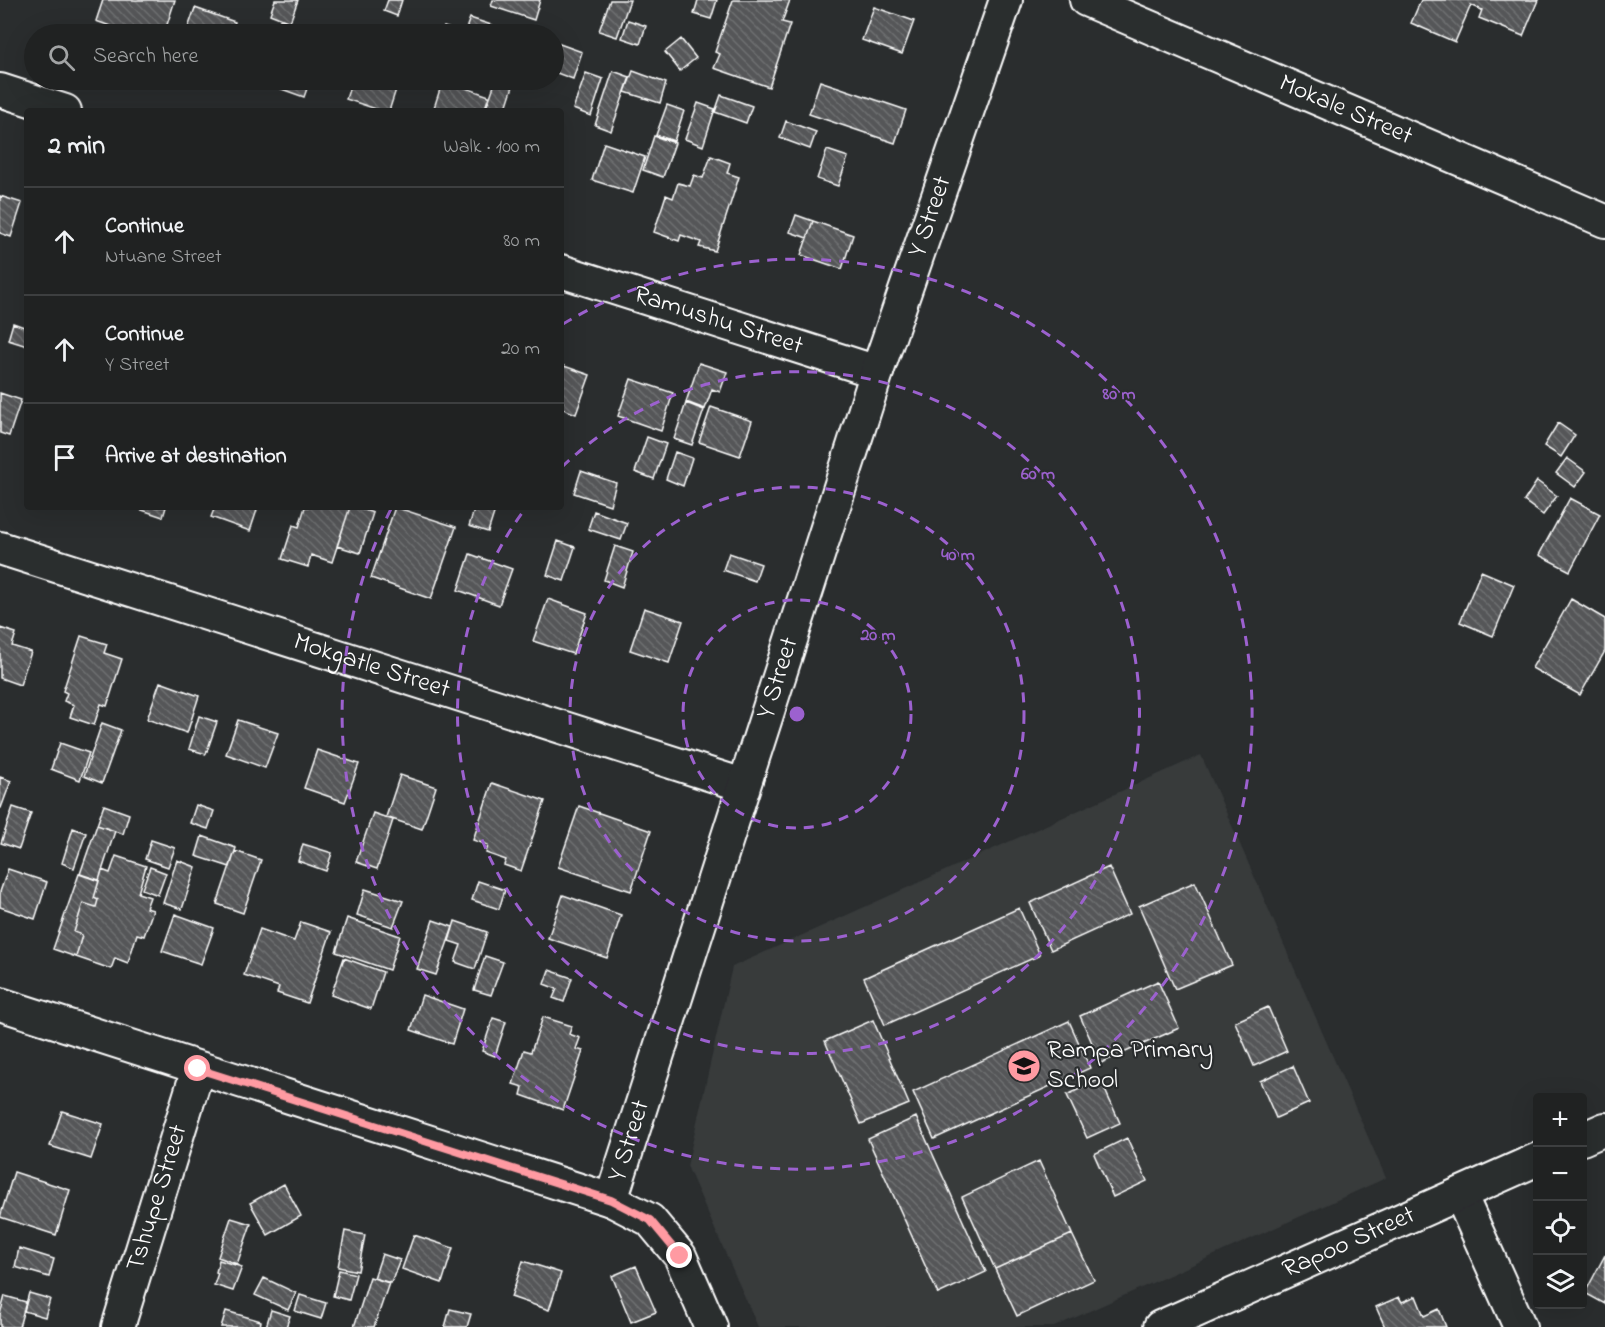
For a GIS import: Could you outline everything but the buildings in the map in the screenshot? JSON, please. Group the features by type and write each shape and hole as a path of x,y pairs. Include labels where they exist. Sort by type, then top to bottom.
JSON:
{"street":[{"name":"Y Street","path":"711,1327 680,1256 650,1220 611,1200 877,372 1006,0"},
{"name":"Mokale Street","path":"1086,0 1605,221"},
{"path":"0,90 56,108"},
{"name":"Ramushu Street","path":"564,272 877,372"},
{"name":"Mokgatle Street","path":"0,548 743,785"},
{"path":"0,1004 611,1200"},
{"name":"Tshupe Street","path":"118,1327 198,1069"},
{"path":"1587,1137 1605,1129"},
{"name":"Rapoo Street","path":"1160,1327 1533,1161"},
{"path":"1460,1194 1520,1327"}],"shaded area":[{"name":"Rampa Primary School","path":"1201,755 1386,1178 1054,1327 758,1327 687,1166 732,967"}],"place":[{"name":"Rampa Primary School","path":"1024,1066"}],"route":[{"path":"198,1069 611,1200 650,1220 680,1256"}]}
